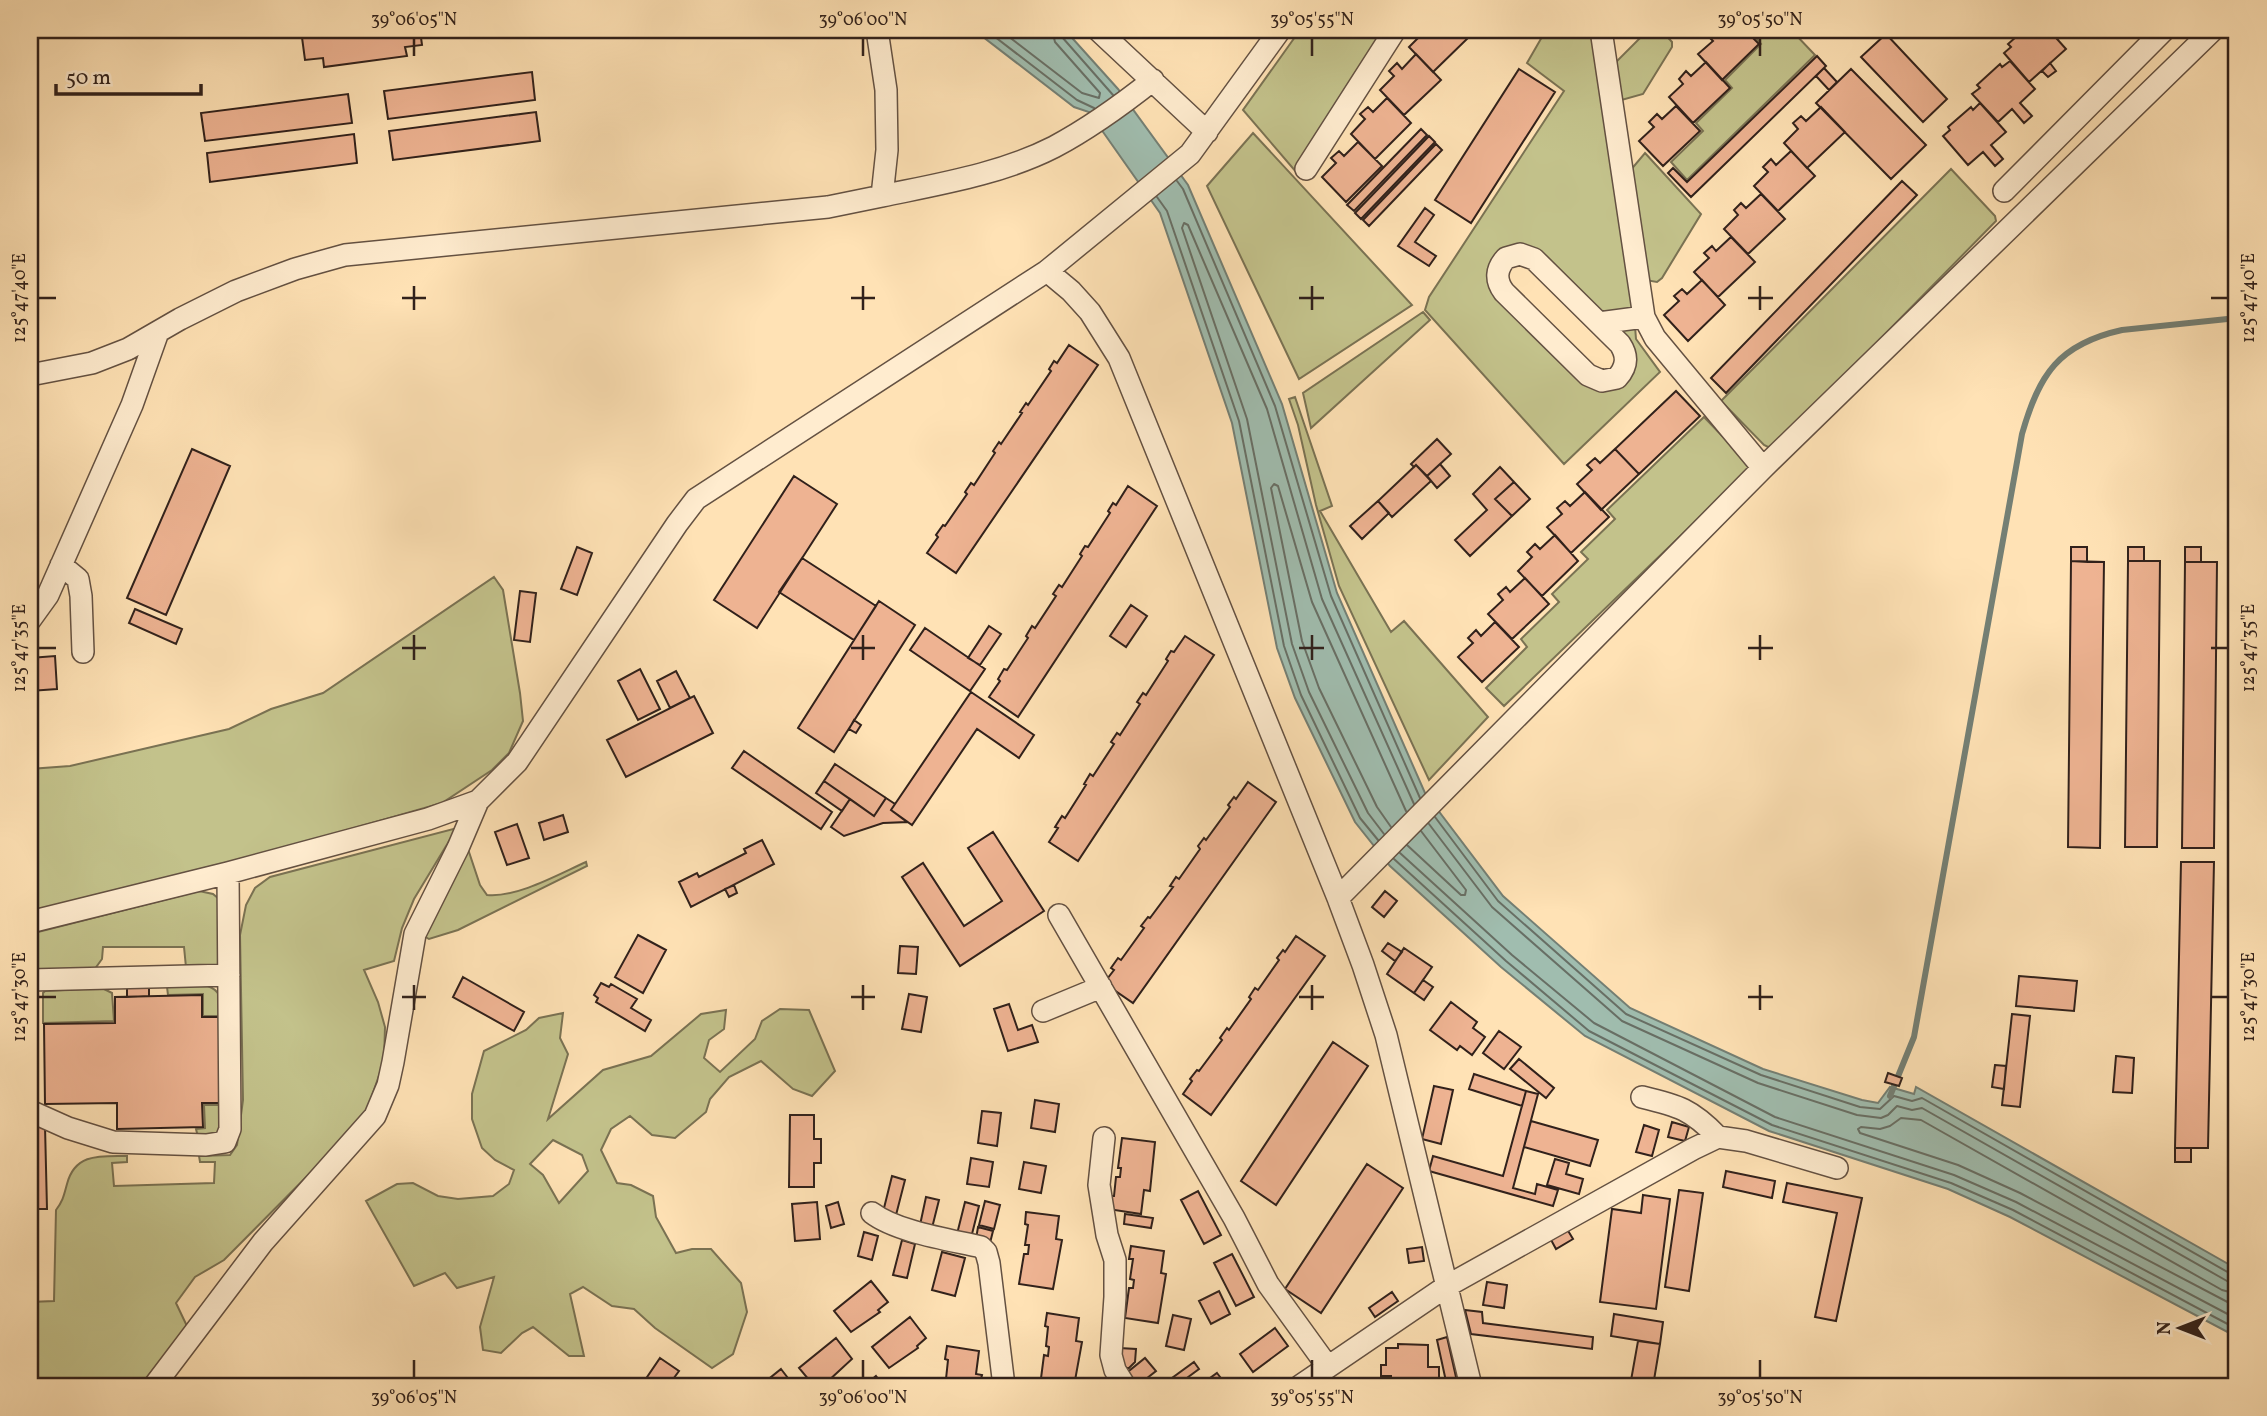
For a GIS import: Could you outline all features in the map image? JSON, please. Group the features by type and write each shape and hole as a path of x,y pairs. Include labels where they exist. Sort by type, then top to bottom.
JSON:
{"street":[{"path":"877,30 886,90 887,150 881,196"},
{"path":"1098,30 1207,132"},
{"path":"154,1386 263,1242 375,1116 388,1085 415,934 478,801 517,762 696,499 1047,271 1190,154 1280,30"},
{"path":"1306,169 1395,30"},
{"path":"1601,30 1644,317 1655,338 1763,468"},
{"path":"2004,191 2164,30"},
{"path":"1338,898 1763,468 2213,30"},
{"path":"30,375 92,363 128,349 236,291 295,269 345,255 828,208 935,185 1024,159 1054,147 1153,80"},
{"path":"1513,255 1528,255 1598,323 1620,344 1626,358 1622,372 1609,381 1602,382 1588,375 1504,292 1497,279 1501,264 1513,255"},
{"path":"1047,271 1090,312 1119,358 1338,898 1386,1035 1471,1386"},
{"path":"1598,323 1644,317"},
{"path":"30,620 48,595 132,405 158,332"},
{"path":"61,565 78,579 83,652"},
{"path":"30,922 228,873 428,819 478,801"},
{"path":"30,1111 68,1128 114,1142 206,1145 225,1142 230,1129 228,873"},
{"path":"1059,915 1234,1218 1268,1284 1328,1367"},
{"path":"30,979 229,975"},
{"path":"1043,1011 1101,987"},
{"path":"1642,1097 1679,1106 1699,1118 1718,1137"},
{"path":"1300,1386 1447,1286 1718,1137 1745,1141 1837,1168"},
{"path":"1104,1138 1099,1185 1107,1236 1115,1260 1111,1354 1115,1370 1125,1386"},
{"path":"873,1213 878,1218 913,1231 981,1247 986,1252 1004,1386"}],"shaded area":[{"path":"1300,30 1387,30 1297,173 1243,110"},
{"path":"1546,30 1591,30 1633,311 1601,316 1541,256 1494,263 1581,379 1623,380 1614,328 1635,326 1636,339 1660,372 1564,464 1425,310 1429,297 1564,91 1527,63"},
{"path":"1648,30 1661,30 1672,42 1672,47 1643,94 1618,101 1614,64"},
{"path":"1762,30 1797,30 1794,33 1815,55 1687,180 1671,162 1703,131 1696,123 1732,88 1725,80 1761,44 1755,37"},
{"path":"1253,133 1412,305 1299,379 1207,186"},
{"path":"1645,153 1701,214 1657,282 1645,280 1629,172"},
{"path":"1951,169 1995,216 1996,221 1775,446 1764,445 1721,401"},
{"path":"1423,312 1430,320 1311,428 1303,393"},
{"path":"1295,397 1332,506 1320,511 1391,632 1404,621 1488,717 1429,780 1339,586 1289,399"},
{"path":"1704,417 1752,467 1504,706 1486,688 1527,647 1521,639 1559,602 1552,594 1588,559 1581,552 1615,519 1607,510"},
{"path":"494,577 503,590 523,721 509,753 492,770 442,803 326,838 30,916 30,769 70,766 229,729 271,709 323,693"},
{"path":"457,828 414,899 402,928 394,961 364,970 385,1027 384,1061 366,1113 345,1138 224,1260 195,1277 176,1303 186,1329 140,1386 30,1386 30,1302 54,1301 56,1210 76,1167 90,1158 127,1156 127,1162 112,1163 114,1186 214,1183 215,1162 200,1162 199,1156 230,1155 237,1145 243,1100 240,935 246,905 255,888 270,877"},
{"path":"468,849 480,885 487,895 511,893 551,879 586,862 587,866 458,930 429,939 424,936"},
{"path":"199,891 213,894 219,899 222,967 186,967 184,947 103,947 102,959 94,970 30,974 30,934"},
{"path":"207,986 218,994 222,1016 203,1016 203,994 168,995 167,987"},
{"path":"102,988 112,993 114,1021 43,1023 45,991"},
{"path":"780,1009 809,1010 835,1071 812,1096 793,1089 761,1061 729,1077 710,1099 706,1112 675,1138 652,1135 630,1116 611,1129 601,1150 617,1183 631,1185 653,1196 656,1217 676,1253 692,1249 711,1249 741,1283 747,1312 733,1354 712,1368 655,1328 634,1309 612,1306 583,1287 570,1294 584,1356 569,1356 533,1327 522,1333 501,1353 483,1350 480,1327 494,1277 457,1288 445,1273 414,1286 366,1201 397,1184 413,1183 438,1196 458,1199 493,1196 509,1184 514,1170 495,1160 482,1148 472,1119 472,1094 484,1051 526,1030 539,1018 563,1013 560,1038 568,1054 548,1119 603,1070 651,1056 701,1014 726,1010 724,1029 709,1040 704,1058 720,1072 755,1039 762,1021","holes":["553,1140 582,1155 588,1171 559,1203 543,1175 530,1164"]},
{"path":"204,1105 223,1105 222,1136 198,1137 196,1129 205,1128"}],"water":[{"path":"974,30 1065,30 1118,89 1188,185 1282,404 1337,593 1425,793 1503,896 1630,1008 1763,1069 1862,1100 1878,1103 1890,1087 1914,1094 1916,1087 2237,1269 2237,1337 2010,1217 1948,1189 1769,1131 1585,1036 1501,967 1390,866 1355,822 1295,698 1277,648 1232,423 1160,213 1089,112 1074,107"}],"building":[{"path":"301,30 420,30 422,45 405,47 407,56 324,67 323,58 305,60"},
{"path":"1421,30 1464,30 1470,36 1433,72 1409,47 1423,33"},
{"path":"1714,30 1721,33 1724,30 1745,30 1759,44 1722,80 1698,54 1713,41 1708,36"},
{"path":"2024,30 2049,30 2066,49 2029,82 2004,53 2011,47 2008,44"},
{"path":"2049,30 2068,30 2058,39"},
{"path":"1886,34 1947,99 1923,122 1861,57"},
{"path":"1416,54 1441,80 1404,115 1380,90 1394,76 1389,71 1397,63 1402,69"},
{"path":"1817,56 1826,66 1691,197 1668,173 1673,168 1687,182"},
{"path":"2010,61 2035,89 2020,103 2032,116 2024,123 2012,109 1998,122 1972,94 1980,88 1977,85 2000,64 2002,67"},
{"path":"1706,62 1730,88 1693,123 1669,97 1683,84 1679,79 1686,71 1691,76"},
{"path":"2050,63 2056,71 2048,77 2042,71"},
{"path":"1824,68 1837,82 1829,90 1816,76"},
{"path":"1519,69 1555,92 1471,223 1435,200"},
{"path":"1851,69 1926,145 1891,179 1816,103"},
{"path":"532,72 535,100 388,119 384,91"},
{"path":"348,94 352,123 205,141 201,113"},
{"path":"1387,98 1411,123 1375,159 1351,134 1365,119 1360,114 1368,107 1373,112"},
{"path":"1980,103 2006,132 1991,145 2003,159 1995,166 1983,152 1968,165 1943,136 1950,130 1948,127 1971,107 1973,110"},
{"path":"1676,106 1700,131 1663,166 1639,141 1654,127 1649,122 1657,114 1662,119"},
{"path":"1821,107 1845,132 1807,168 1784,143 1798,129 1793,123 1801,116 1806,121"},
{"path":"536,112 540,141 393,160 389,131"},
{"path":"1421,129 1427,135 1354,211 1347,205"},
{"path":"354,134 357,163 210,182 207,153"},
{"path":"1429,136 1435,142 1361,219 1355,213"},
{"path":"1358,142 1382,166 1346,202 1322,177 1336,163 1331,158 1339,151 1344,156"},
{"path":"1436,144 1442,150 1369,226 1363,220"},
{"path":"1791,151 1815,176 1778,211 1754,186 1768,172 1763,167 1771,159 1776,165"},
{"path":"1902,181 1917,195 1726,393 1711,378"},
{"path":"1761,194 1785,219 1748,254 1724,229 1738,215 1734,210 1741,203 1746,208"},
{"path":"1425,208 1434,215 1415,242 1436,256 1429,266 1398,246"},
{"path":"1731,237 1755,262 1718,297 1694,272 1709,258 1704,253 1712,246 1716,251"},
{"path":"1702,280 1725,305 1688,341 1664,315 1679,301 1674,296 1682,289 1687,294"},
{"path":"1069,345 1098,365 956,573 927,553 938,537 936,535 967,494 965,492 971,483 974,485 999,442 1001,444 1026,403 1028,405 1051,371 1049,369 1054,361 1057,363"},
{"path":"1676,391 1700,416 1639,474 1615,449"},
{"path":"1437,439 1451,454 1427,476 1416,465 1414,467 1411,464"},
{"path":"192,449 230,466 166,615 127,598"},
{"path":"1615,449 1639,474 1601,510 1577,484 1592,470 1587,465 1595,458 1600,463"},
{"path":"1440,464 1450,476 1437,488 1427,476"},
{"path":"1416,465 1431,481 1392,517 1378,501"},
{"path":"1500,467 1514,482 1495,499 1512,516 1470,556 1455,540 1487,510 1473,494"},
{"path":"794,476 837,504 757,628 714,600"},
{"path":"1514,482 1530,499 1512,516 1495,499"},
{"path":"1128,486 1157,506 1018,717 989,697 1000,681 998,679 1004,669 1007,670 1028,638 1026,636 1032,626 1035,628 1056,596 1053,594 1059,585 1062,587 1082,556 1080,554 1085,546 1088,547 1110,513 1108,511 1113,503 1116,505"},
{"path":"1585,492 1609,517 1571,553 1547,527 1562,514 1557,508 1565,501 1570,506"},
{"path":"1378,501 1389,513 1362,539 1350,526"},
{"path":"1555,535 1578,561 1542,596 1518,571 1532,557 1527,552 1535,544 1540,549"},
{"path":"577,547 592,553 577,595 561,589"},
{"path":"2071,547 2087,547 2087,562 2071,561"},
{"path":"2128,547 2144,547 2144,561 2128,561"},
{"path":"2185,547 2201,547 2201,562 2185,562"},
{"path":"802,558 876,606 854,640 779,592"},
{"path":"2071,561 2104,562 2100,848 2068,847"},
{"path":"2128,561 2160,561 2157,847 2125,847"},
{"path":"2185,562 2217,562 2214,848 2182,848"},
{"path":"1525,578 1549,604 1512,639 1488,614 1503,600 1498,594 1506,587 1510,592"},
{"path":"520,591 536,593 530,642 514,640"},
{"path":"879,601 915,625 834,752 798,728"},
{"path":"1131,605 1147,616 1126,647 1110,636"},
{"path":"135,609 182,629 176,644 129,623"},
{"path":"1495,622 1519,647 1482,682 1458,657 1473,643 1468,638 1476,630 1481,636"},
{"path":"989,626 1001,634 980,665 968,658"},
{"path":"925,628 985,669 970,691 910,650"},
{"path":"1185,636 1214,655 1078,861 1049,842 1058,828 1055,827 1062,816 1065,818 1090,774 1093,776 1114,744 1111,742 1117,733 1120,735 1140,704 1137,702 1143,693 1146,695 1168,661 1166,659 1171,651 1174,652"},
{"path":"55,656 57,689 30,691 30,658"},
{"path":"640,669 660,709 638,720 618,681"},
{"path":"676,671 690,698 670,708 657,681"},
{"path":"971,692 1034,735 1019,758 977,729 912,825 891,810"},
{"path":"694,696 713,733 626,777 607,740"},
{"path":"854,720 861,725 856,733 849,729"},
{"path":"744,751 832,812 821,829 732,768"},
{"path":"835,764 886,798 874,816 824,781"},
{"path":"824,781 850,799 842,811 816,793"},
{"path":"1248,782 1276,802 1133,1003 1104,983 1114,970 1111,968 1118,958 1121,960 1144,928 1141,926 1150,918 1173,887 1170,886 1176,877 1179,879 1200,849 1198,846 1204,838 1206,840 1230,807 1228,805"},
{"path":"886,798 895,804 891,810 907,822 883,823 844,836 831,827 850,799 874,816"},
{"path":"563,815 568,832 544,840 539,823"},
{"path":"517,824 529,858 507,865 495,832"},
{"path":"993,832 1044,911 960,966 902,877 923,863 964,926 1002,901 968,848"},
{"path":"762,840 774,864 691,907 679,882 697,873 699,877 746,853 744,849"},
{"path":"2181,862 2214,862 2208,1148 2175,1148"},
{"path":"734,885 737,893 729,897 725,889"},
{"path":"1385,891 1397,901 1384,917 1372,907"},
{"path":"2237,909 2237,1148 2232,1148"},
{"path":"638,935 666,950 643,993 615,977"},
{"path":"1296,936 1325,956 1211,1115 1183,1094 1192,1081 1190,1079 1222,1040 1220,1038 1251,999 1249,997 1255,988 1258,990 1279,960 1277,958 1283,950 1285,952"},
{"path":"1388,943 1402,952 1395,961 1382,951"},
{"path":"900,946 918,947 916,974 898,973"},
{"path":"1404,948 1432,967 1414,993 1387,974"},
{"path":"2019,976 2077,981 2074,1011 2016,1006"},
{"path":"463,977 524,1012 514,1031 453,997"},
{"path":"1423,980 1433,987 1424,1000 1414,993"},
{"path":"601,983 609,987 611,984 637,999 631,1008 651,1020 645,1031 596,1002 598,998 594,995"},
{"path":"149,985 149,996 127,997 127,986"},
{"path":"909,994 927,997 921,1032 902,1029"},
{"path":"202,995 202,1017 222,1017 223,1103 202,1103 203,1127 117,1129 117,1103 45,1104 44,1024 115,1023 115,997"},
{"path":"1451,1002 1477,1022 1473,1028 1485,1037 1472,1055 1460,1046 1457,1050 1430,1030"},
{"path":"1009,1004 1018,1030 1032,1025 1038,1042 1008,1051 994,1009"},
{"path":"2012,1014 2030,1016 2020,1107 2002,1105"},
{"path":"1499,1031 1521,1047 1504,1069 1483,1053"},
{"path":"1333,1042 1368,1066 1276,1205 1241,1181"},
{"path":"2116,1056 2134,1058 2132,1093 2113,1092"},
{"path":"1519,1059 1554,1088 1546,1098 1510,1069"},
{"path":"1995,1065 2006,1066 2004,1089 1992,1087"},
{"path":"1888,1073 1902,1078 1899,1086 1885,1082"},
{"path":"1474,1074 1526,1091 1522,1106 1469,1089"},
{"path":"1434,1086 1453,1090 1441,1144 1422,1139"},
{"path":"1526,1091 1538,1094 1513,1188 1535,1194 1537,1184 1558,1190 1553,1206 1429,1171 1433,1156 1503,1176"},
{"path":"1035,1100 1059,1104 1055,1132 1031,1128"},
{"path":"982,1111 1001,1113 997,1146 978,1143"},
{"path":"790,1115 814,1115 814,1139 821,1139 821,1163 814,1163 814,1187 789,1187"},
{"path":"1531,1121 1598,1140 1590,1166 1524,1147"},
{"path":"1672,1122 1689,1127 1685,1141 1668,1137"},
{"path":"1644,1125 1659,1130 1652,1156 1636,1152"},
{"path":"30,1126 45,1126 47,1209 30,1209"},
{"path":"1122,1138 1155,1142 1150,1191 1144,1190 1141,1214 1108,1209 1110,1196 1114,1196 1116,1177 1120,1177 1121,1168 1118,1168"},
{"path":"2175,1148 2191,1148 2191,1162 2175,1162"},
{"path":"2232,1148 2237,1148 2237,1162 2232,1162"},
{"path":"971,1158 993,1162 989,1187 967,1184"},
{"path":"1555,1159 1569,1163 1566,1174 1583,1179 1579,1194 1547,1185"},
{"path":"1024,1162 1046,1166 1041,1193 1019,1189"},
{"path":"1367,1164 1403,1188 1321,1313 1285,1289"},
{"path":"1726,1171 1775,1181 1772,1198 1723,1187"},
{"path":"892,1176 905,1180 896,1215 883,1212"},
{"path":"1787,1183 1862,1198 1836,1321 1815,1317 1837,1213 1783,1202"},
{"path":"1679,1190 1703,1193 1689,1291 1665,1287"},
{"path":"1198,1191 1221,1235 1204,1244 1181,1200"},
{"path":"1643,1195 1670,1199 1656,1309 1600,1302 1612,1209 1641,1213"},
{"path":"926,1197 939,1200 932,1228 920,1225"},
{"path":"985,1201 1000,1205 994,1229 979,1225"},
{"path":"817,1202 820,1239 795,1241 792,1204"},
{"path":"838,1202 844,1224 831,1228 826,1206"},
{"path":"965,1202 979,1206 971,1238 957,1234"},
{"path":"1026,1212 1059,1216 1056,1239 1062,1240 1053,1289 1019,1284 1024,1254 1028,1254 1029,1245 1025,1245 1028,1225 1025,1224"},
{"path":"1125,1214 1153,1218 1151,1228 1124,1224"},
{"path":"978,1227 993,1231 990,1243 976,1239"},
{"path":"1567,1229 1573,1239 1556,1249 1550,1238"},
{"path":"864,1232 878,1236 872,1260 858,1256"},
{"path":"902,1240 915,1244 907,1278 893,1275"},
{"path":"1131,1246 1164,1251 1161,1273 1166,1274 1158,1323 1125,1318 1129,1288 1133,1288 1134,1280 1130,1279 1133,1259 1129,1259"},
{"path":"1422,1247 1424,1261 1409,1263 1407,1249"},
{"path":"942,1252 965,1258 955,1296 932,1290"},
{"path":"1232,1254 1254,1297 1236,1306 1214,1263"},
{"path":"871,1281 888,1302 878,1310 880,1312 851,1332 834,1311"},
{"path":"1487,1282 1507,1285 1504,1308 1483,1305"},
{"path":"1219,1291 1230,1314 1211,1324 1199,1301"},
{"path":"1392,1292 1398,1301 1375,1317 1369,1308"},
{"path":"1465,1310 1482,1312 1483,1323 1593,1337 1592,1349 1471,1334"},
{"path":"1047,1313 1079,1318 1076,1341 1082,1342 1074,1386 1040,1386 1044,1355 1048,1356 1049,1347 1046,1346"},
{"path":"1614,1314 1663,1322 1660,1344 1611,1336"},
{"path":"1173,1315 1191,1319 1184,1350 1166,1346"},
{"path":"910,1317 926,1338 918,1348 889,1368 872,1347"},
{"path":"1275,1328 1288,1346 1253,1372 1240,1354"},
{"path":"1447,1337 1458,1386 1447,1386 1437,1340"},
{"path":"836,1338 852,1359 827,1382 826,1380 814,1386 799,1368"},
{"path":"1638,1341 1660,1344 1653,1386 1630,1386"},
{"path":"1398,1344 1428,1345 1428,1367 1439,1367 1439,1386 1386,1386 1386,1383 1391,1383 1391,1376 1381,1376 1381,1365 1386,1365 1386,1348 1398,1348"},
{"path":"947,1346 979,1351 976,1374 982,1375 979,1386 948,1386 948,1360 945,1359"},
{"path":"1119,1348 1136,1349 1135,1362 1129,1368 1118,1368"},
{"path":"660,1358 679,1371 668,1386 641,1386"},
{"path":"1145,1358 1156,1371 1137,1386 1133,1386 1124,1375"},
{"path":"1194,1362 1199,1369 1176,1386 1161,1386"},
{"path":"781,1369 794,1386 760,1386"},
{"path":"1217,1373 1227,1386 1199,1386"},
{"path":"876,1376 884,1386 864,1386"}],"waterway":[{"path":"1890,1096 1914,1037 2022,434 2036,394 2044,378 2067,353 2100,336 2122,330 2237,318"}]}
